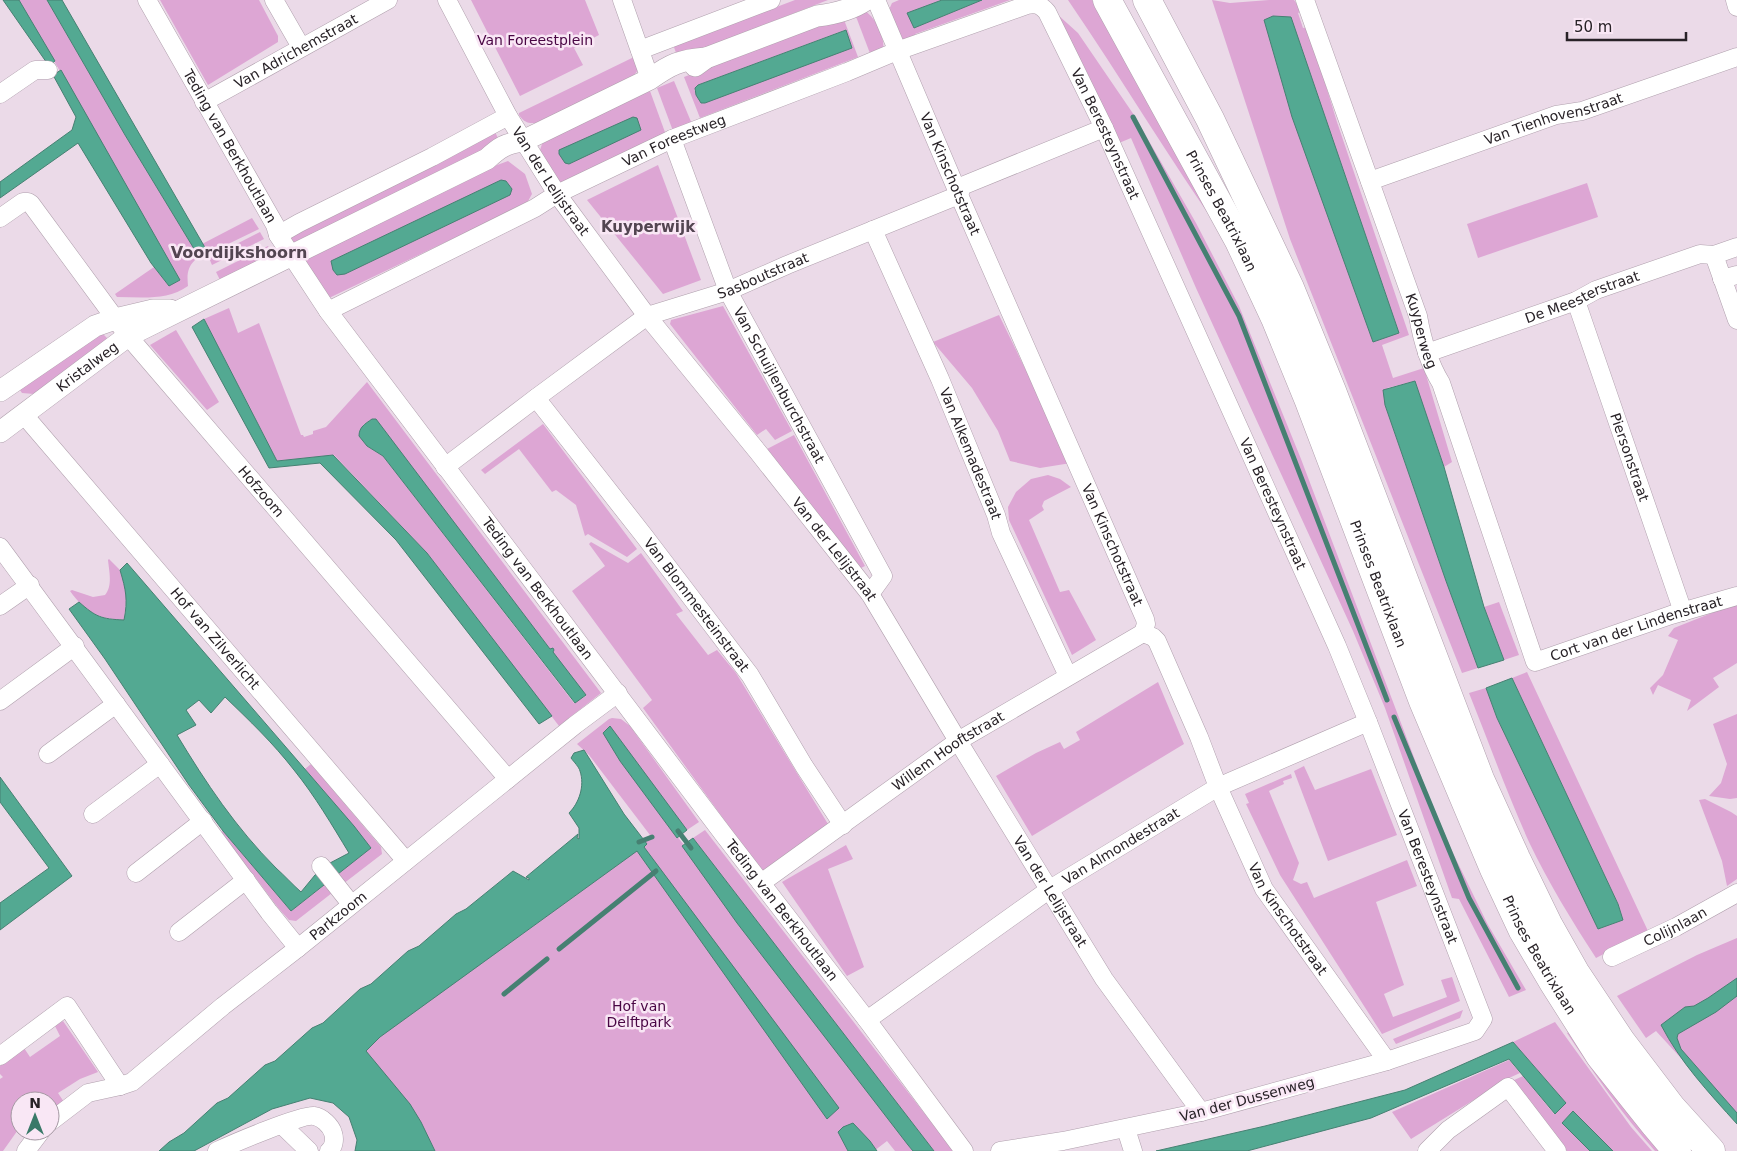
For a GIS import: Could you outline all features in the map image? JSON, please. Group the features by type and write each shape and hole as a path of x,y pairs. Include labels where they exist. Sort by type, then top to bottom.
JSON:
{"main road":[{"name":"Prinses Beatrixlaan","path":"1107,0 1239,241 1275,318 1309,401 1423,701 1494,868 1523,930 1553,982 1600,1056 1677,1151"},
{"name":"Prinses Beatrixlaan","path":"1147,0 1210,119 1290,288 1339,410 1480,779 1549,926 1571,964 1616,1033 1672,1108 1711,1151"}],"street":[{"name":"Teding van Berkhoutlaan","path":"147,0 275,225 278,235 328,311 867,1020 964,1151"},
{"path":"274,0 301,47"},
{"name":"Van Adrichemstraat","path":"204,102 388,0"},
{"name":"Van der Lelijstraat","path":"447,0 508,116 557,194 648,316 870,594 1108,985 1201,1112"},
{"path":"622,0 650,79"},
{"path":"640,50 771,0"},
{"path":"817,16 830,6 846,0"},
{"path":"291,255 487,159 501,146 523,141 650,79 668,66 686,60 706,58 817,16 835,14 858,6 866,0"},
{"name":"Van Kinschotstraat","path":"876,0 959,195 1145,619 1146,624 1143,633 1157,641 1199,737 1218,787 1264,889 1387,1062"},
{"name":"Kuyperweg","path":"1305,0 1418,316 1421,334 1432,369 1440,383 1535,662"},
{"path":"1735,0 1737,7"},
{"name":"Van Foreestweg","path":"328,311 535,208 557,194 672,139 897,51 1035,3"},
{"name":"Van Beresteynstraat","path":"1035,3 1042,6 1047,12 1104,128 1337,646 1483,1019"},
{"name":"Van Tienhovenstraat","path":"1370,181 1556,115 1582,111 1737,57"},
{"path":"0,94 35,70 48,70"},
{"path":"278,235 508,116"},
{"name":"Sasboutstraat","path":"446,467 648,316 728,291 959,195 962,186 1104,128"},
{"name":"Van Schuijlenburchstraat","path":"672,139 728,291 883,576 870,594"},
{"name":"Hofzoom","path":"0,218 22,202 31,204 128,336 508,779"},
{"name":"Van Alkemadestraat","path":"873,230 940,379 996,515 1000,533 1068,676"},
{"name":"De Meesterstraat","path":"1427,353 1576,301 1596,290 1700,254 1714,255 1737,247"},
{"name":"Kristalweg","path":"0,432 128,336 291,255"},
{"path":"1714,255 1730,277 1737,320"},
{"name":"Piersonstraat","path":"1576,301 1683,612"},
{"name":"Kristalweg","path":"0,391 95,326 115,318 153,310 180,311"},
{"name":"Van Blommesteinstraat","path":"536,398 646,537 750,675 804,766 843,824"},
{"name":"Hof van Zilverlicht","path":"24,415 406,861"},
{"path":"0,546 269,912 298,948"},
{"path":"0,606 30,585"},
{"name":"Cort van der Lindenstraat","path":"1535,662 1683,612 1737,596"},
{"name":"Willem Hooftstraat","path":"761,883 958,741 1143,633"},
{"path":"0,701 74,646"},
{"name":"Parkzoom","path":"60,1114 88,1093 132,1082 209,1017 618,693"},
{"path":"48,754 116,704"},
{"name":"Van Almondestraat","path":"867,1020 1050,889 1218,787 1368,722"},
{"path":"93,814 160,764"},
{"path":"136,873 203,820"},
{"path":"321,866 351,904"},
{"path":"179,932 246,880"},
{"name":"Colijnlaan","path":"1612,957 1676,927 1737,893"},
{"path":"0,1056 67,1006 120,1086"},
{"name":"Van der Dussenweg","path":"1000,1151 1126,1129 1201,1112 1387,1062 1475,1031 1483,1019"},
{"path":"1427,1151 1448,1130 1508,1087 1557,1151"},
{"path":"226,1150 282,1125 307,1116 315,1116 324,1121 332,1130 334,1138 332,1149 329,1151"},
{"path":"282,1125 309,1151"},
{"path":"1126,1129 1133,1151"}],"green space":[{"path":"19,0 47,0 125,135 199,257 206,252 202,244 252,218 259,229 195,260 188,272 188,286 180,291 154,297 117,297 115,294 154,267 169,286 180,280"},
{"path":"160,0 259,0 278,36 278,42 208,85"},
{"name":"Van Foreestplein","path":"471,0 585,0 599,35 574,48 583,65 520,96"},
{"path":"795,0 828,0 678,58 672,42 679,44"},
{"path":"899,0 942,0 908,13 914,28 982,0 1010,0 915,34 916,39 905,42 896,37 887,14 892,3"},
{"path":"1068,0 1092,0 1225,238 1185,179"},
{"path":"1212,0 1230,3 1294,0 1302,11 1298,13 1303,28 1308,27 1337,122 1409,335 1382,345 1393,378 1424,368 1452,462 1444,467 1415,381 1387,388 1385,405 1478,668 1462,673 1290,239","holes":["1273,16 1291,18 1399,333 1373,342"]},
{"path":"865,11 876,23 883,40 883,51 871,56 855,14"},
{"path":"1057,14 1078,33 1134,115 1196,223 1239,306 1301,459 1426,789 1452,851 1487,923 1526,990 1509,997 1459,899 1452,898 1385,708 1353,631 1196,288 1131,138 1119,143"},
{"path":"843,17 858,57 700,118 684,77","holes":["845,30 852,48 694,91 698,85"]},
{"path":"634,57 638,70 632,78 541,122 528,123 519,115 519,113"},
{"path":"674,81 692,124 673,131 657,88"},
{"path":"650,91 666,135 566,184 558,183 540,150 542,144 548,138"},
{"path":"493,128 500,142 295,243 290,240 290,233"},
{"path":"508,161 525,174 532,194 527,203 329,298 305,262 309,257 481,171","holes":["501,181 506,181 512,189 331,261"]},
{"path":"658,165 701,280 663,294 587,200"},
{"path":"1587,183 1598,217 1478,258 1467,224"},
{"path":"260,232 264,239 212,265 209,258"},
{"path":"268,246 273,255 221,282 216,272"},
{"path":"723,306 792,431 775,440 766,429 757,435 670,324 671,320"},
{"path":"229,308 238,333 259,323 301,435 304,437 313,434 313,431 326,427 367,382 601,693 559,726 427,553 334,455 277,461 204,319","holes":["372,419 551,650 552,648 552,652 586,696 574,703 383,456 367,446 363,425"]},
{"path":"999,315 1071,463 1040,468 1010,461 998,431 972,388 933,342"},
{"path":"176,330 219,402 207,410 150,345"},
{"path":"101,332 111,342 34,394 22,393 18,387"},
{"path":"543,424 637,549 627,557 588,534 585,536 576,505 556,490 552,492 519,449 485,474 481,470"},
{"path":"794,435 865,566 861,568 767,449"},
{"path":"1048,475 1060,479 1071,487 1044,501 1042,506 1044,510 1029,520 1060,592 1069,590 1096,640 1072,655 1009,520 1008,507 1016,492 1031,479"},
{"path":"591,542 628,563 641,553 683,611 676,614 708,655 717,650 736,673 831,829 765,876 643,708 652,700 572,591 605,566 589,544"},
{"path":"109,559 120,570 127,592 124,620 107,618 87,610 70,591 93,597 105,595 110,583"},
{"path":"1499,602 1519,655 1504,660 1484,607"},
{"path":"1737,603 1737,663 1713,678 1719,687 1687,711 1691,700 1658,685 1653,695 1650,688 1663,675 1678,640 1668,636 1674,628"},
{"path":"1527,672 1648,931 1596,958 1544,872 1529,842 1469,693 1486,688 1497,718 1598,929 1623,920 1618,904 1512,678"},
{"path":"1158,682 1184,744 1032,836 996,776 1036,753 1060,742 1064,749 1080,740 1076,732"},
{"path":"1737,714 1737,798 1709,796 1721,783 1727,764 1713,724"},
{"name":"Hof van Delftpark","path":"612,718 621,719 630,726 699,822 687,830 672,812 667,823 902,1130 899,1133 913,1151 895,1151 887,1141 874,1151 370,1151 352,1055 650,835 589,755 577,744"},
{"path":"311,764 381,847 382,854 343,884 336,875 371,848 305,769"},
{"path":"1304,766 1315,790 1371,769 1397,835 1328,861 1294,771"},
{"path":"1291,774 1292,778 1283,781 1284,784 1269,791 1299,863 1293,880 1301,884 1307,882 1314,898 1407,860 1417,886 1376,902 1404,985 1384,994 1393,1017 1447,997 1441,980 1452,977 1460,1001 1382,1034 1280,875 1246,804 1249,803 1245,794"},
{"path":"1705,799 1737,816 1737,879 1727,886 1722,861 1699,800"},
{"path":"705,830 953,1151 934,1151 693,838"},
{"path":"223,831 291,911 326,884 332,893 296,921 289,920 221,832"},
{"path":"846,845 853,859 828,869 864,967 847,976 782,882"},
{"path":"1737,938 1737,1119 1656,1031 1646,1038 1617,996 1697,955"},
{"path":"1463,1010 1460,1018 1396,1044 1393,1039"},
{"path":"63,1021 98,1072 80,1079 60,1092 10,1091 10,1141 3,1151 0,1151 0,1079 3,1077 0,1074 0,1066 24,1048 30,1057 60,1036 55,1026"},
{"path":"1555,1022 1631,1127 1652,1151 1613,1151 1573,1111 1562,1123 1590,1151 1567,1151 1545,1125 1512,1081 1523,1076 1554,1114 1566,1103 1513,1042"},
{"path":"1570,1031 1666,1151 1655,1151 1631,1123 1567,1033"},
{"path":"1509,1060 1520,1073 1411,1139 1392,1112"},
{"path":"60,1096 64,1102 60,1105"}],"shaded area":[{"path":"3,0 19,0 55,61 49,66"},
{"path":"47,0 62,0 207,251 199,257 125,135"},
{"path":"942,0 982,0 914,28 907,13"},
{"path":"1273,16 1291,17 1399,333 1373,342 1292,117 1264,20"},
{"path":"846,30 852,48 705,103 701,103 696,95 695,88 698,85"},
{"path":"61,70 180,280 169,286 151,263 78,143 0,198 0,182 72,130 76,117 53,75"},
{"path":"633,117 637,118 641,130 569,164 565,163 559,154 559,150"},
{"path":"501,180 506,181 512,189 510,195 345,274 337,275 333,270 331,261"},
{"path":"204,319 277,461 333,455 427,553 552,716 539,724 396,540 320,463 269,468 192,327"},
{"path":"1415,381 1444,467 1484,607 1504,660 1478,668 1385,405 1383,390"},
{"path":"372,419 376,419 550,649 553,648 553,652 586,695 575,703 383,456 367,446 359,436 361,428"},
{"path":"127,563 371,848 291,911 223,831 189,785 105,659 69,609 79,602 99,616 124,620 126,595 120,570","holes":["225,697 269,741 302,780 349,853 330,863 315,875 301,892 261,853 235,821 177,735 196,725 186,710 199,700 211,713"]},
{"path":"1512,678 1618,904 1623,920 1598,929 1497,718 1486,688"},
{"path":"610,726 687,830 677,838 620,761 603,733"},
{"path":"584,750 624,814 647,844 644,847 839,1108 827,1119 637,851 380,1037 366,1051 410,1104 435,1151 355,1151 357,1140 349,1117 333,1103 310,1098 272,1109 194,1151 159,1151 184,1133 217,1103 228,1098 265,1065 275,1061 312,1028 323,1023 360,989 371,984 408,951 419,946 456,914 466,909 513,871 529,880 526,877 578,834 577,838 579,839 579,828 569,813 576,804 582,782 579,768 571,758 574,753"},
{"path":"0,777 72,876 0,930 0,903 49,868 0,802"},
{"path":"693,838 934,1151 913,1151 737,923 682,846"},
{"path":"1737,978 1737,996 1716,1012 1678,1034 1677,1038 1681,1049 1737,1113 1737,1124 1686,1064 1661,1025 1685,1007 1694,1006"},
{"path":"1513,1042 1566,1103 1555,1114 1509,1059 1371,1118 1247,1151 1156,1151 1265,1126 1405,1090"},
{"path":"1573,1111 1613,1151 1590,1151 1562,1123"},
{"path":"853,1123 877,1151 848,1151 838,1132 843,1127"}],"waterway":[{"path":"1133,117 1239,316 1387,700"},
{"path":"1394,717 1469,898 1518,988"},
{"path":"678,831 691,848"},
{"path":"639,842 652,837"},
{"path":"559,949 656,871"},
{"path":"504,994 547,959"}],"district":[{"name":"Kuyperwijk","path":"648,227"},
{"name":"Voordijkshoorn","path":"239,252"}]}
